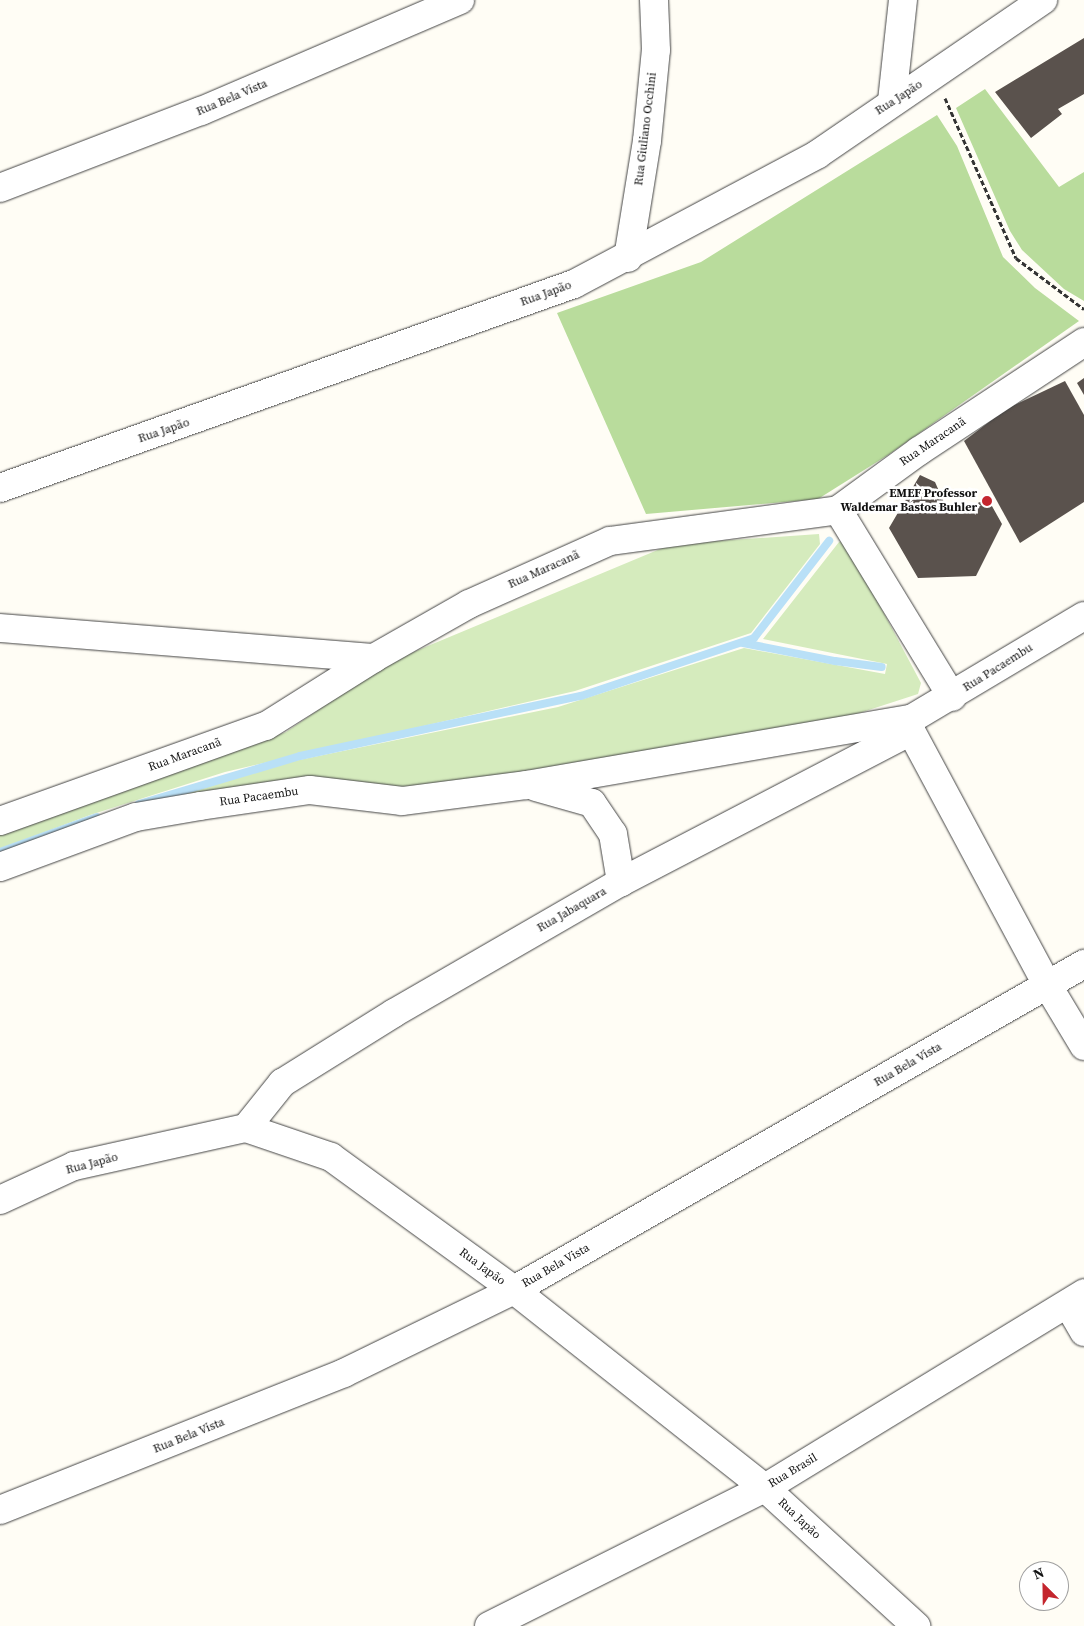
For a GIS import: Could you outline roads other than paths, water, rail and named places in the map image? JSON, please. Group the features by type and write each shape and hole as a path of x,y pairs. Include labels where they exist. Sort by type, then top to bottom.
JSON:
{"street":[{"name":"Rua Bela Vista","path":"0,188 201,111 460,0"},
{"name":"Rua Giuliano Occhini","path":"628,258 648,123 656,50 654,0"},
{"path":"892,101 903,0"},
{"name":"Rua Japão","path":"0,488 574,284 628,258 818,154 892,101 934,75 1043,0"},
{"name":"Rua Maracanã","path":"0,821 266,726 374,658 469,604 610,541 838,510 919,451 1084,342"},
{"path":"838,510 952,697"},
{"name":"Rua Pacaembu","path":"0,867 136,817 200,806 310,790 402,801 527,785 911,725 952,697 1084,616"},
{"path":"0,628 374,658"},
{"path":"911,725 1048,986 1084,1046"},
{"name":"Rua Jabaquara","path":"246,1128 282,1083 394,1013 621,882 911,725"},
{"path":"527,785 592,803 613,834 621,882"},
{"name":"Rua Bela Vista","path":"0,1510 344,1372 514,1290 1084,964"},
{"name":"Rua Japão","path":"0,1200 74,1166 246,1128 330,1157 514,1290 765,1488 916,1626"},
{"path":"1076,1299 1084,1332"},
{"name":"Rua Brasil","path":"489,1626 765,1488 1076,1299"}],"waterway":[{"path":"139,804 300,756 581,696 754,638 829,541"},
{"path":"743,643 835,661 882,667"},
{"path":"0,852 97,817"}],"place":[{"name":"EMEF Professor Waldemar Bastos Buhler","path":"987,501"}]}
